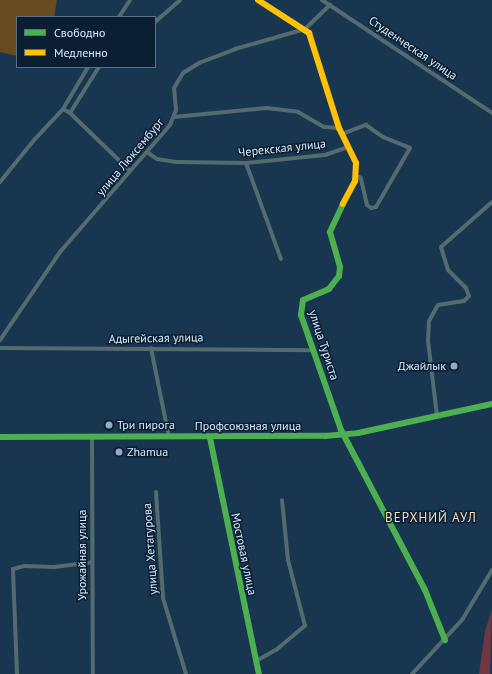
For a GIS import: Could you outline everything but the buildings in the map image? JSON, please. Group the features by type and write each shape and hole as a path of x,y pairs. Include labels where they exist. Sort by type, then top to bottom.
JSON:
{"street":[{"path":"120,16 130,0"},
{"path":"156,21 180,0"},
{"path":"174,117 267,108 298,112 324,127 340,131 366,125 383,137 410,148 376,207 371,208 367,205 361,178 357,176 356,163 340,131 305,29 258,0"},
{"name":"Студенческая улица","path":"322,0 492,113"},
{"name":"улица Люксембург","path":"0,340 57,256 147,152 174,117 174,88 186,70 235,49 305,29 330,5"},
{"path":"0,182 35,139 63,110 87,68"},
{"path":"70,113 98,68"},
{"path":"63,110 70,113 130,171"},
{"name":"Черекская улица","path":"147,152 158,158 177,162 246,163 325,155 348,147"},
{"path":"246,163 281,259"},
{"name":"улица Туриста","path":"357,176 331,229 330,239 340,267 337,280 329,289 306,298 301,303 301,315 345,434 424,590 445,640"},
{"path":"437,416 428,340 429,321 438,305 464,301 469,296 466,288 448,270 441,247 492,202"},
{"name":"Адыгейская улица","path":"0,348 313,350"},
{"path":"151,348 169,438"},
{"name":"Профсоюзная улица","path":"0,437 210,438 345,434 492,404"},
{"name":"Урожайная улица","path":"92,437 93,674"},
{"name":"Мостовая улица","path":"210,438 259,674"},
{"name":"улица Хетагурова","path":"156,492 163,598 186,674"},
{"path":"256,661 276,650 305,626 288,560 282,500"},
{"path":"17,674 13,569 24,566 54,567 92,562"},
{"path":"412,674 462,620 492,570"}],"shaded area":[{"path":"0,0 57,0 54,16 16,16 16,56 0,52"},
{"path":"492,609 490,674 479,674 485,631"}],"traffic: fast":[{"path":"343,204 330,232 340,267 339,276 329,289 303,300 301,315 341,430 425,590 445,640"},
{"path":"0,437 325,436 358,433 492,404"},
{"path":"210,438 259,674"}],"traffic: slow":[{"path":"258,0 309,33 339,128 356,163 355,181 343,204"}],"place":[{"name":"Джайлык","path":"454,366"},
{"name":"Три пирога","path":"109,425"},
{"name":"Zhamua","path":"119,452"}],"district":[{"name":"ВЕРХНИЙ АУЛ","path":"431,518"}]}
